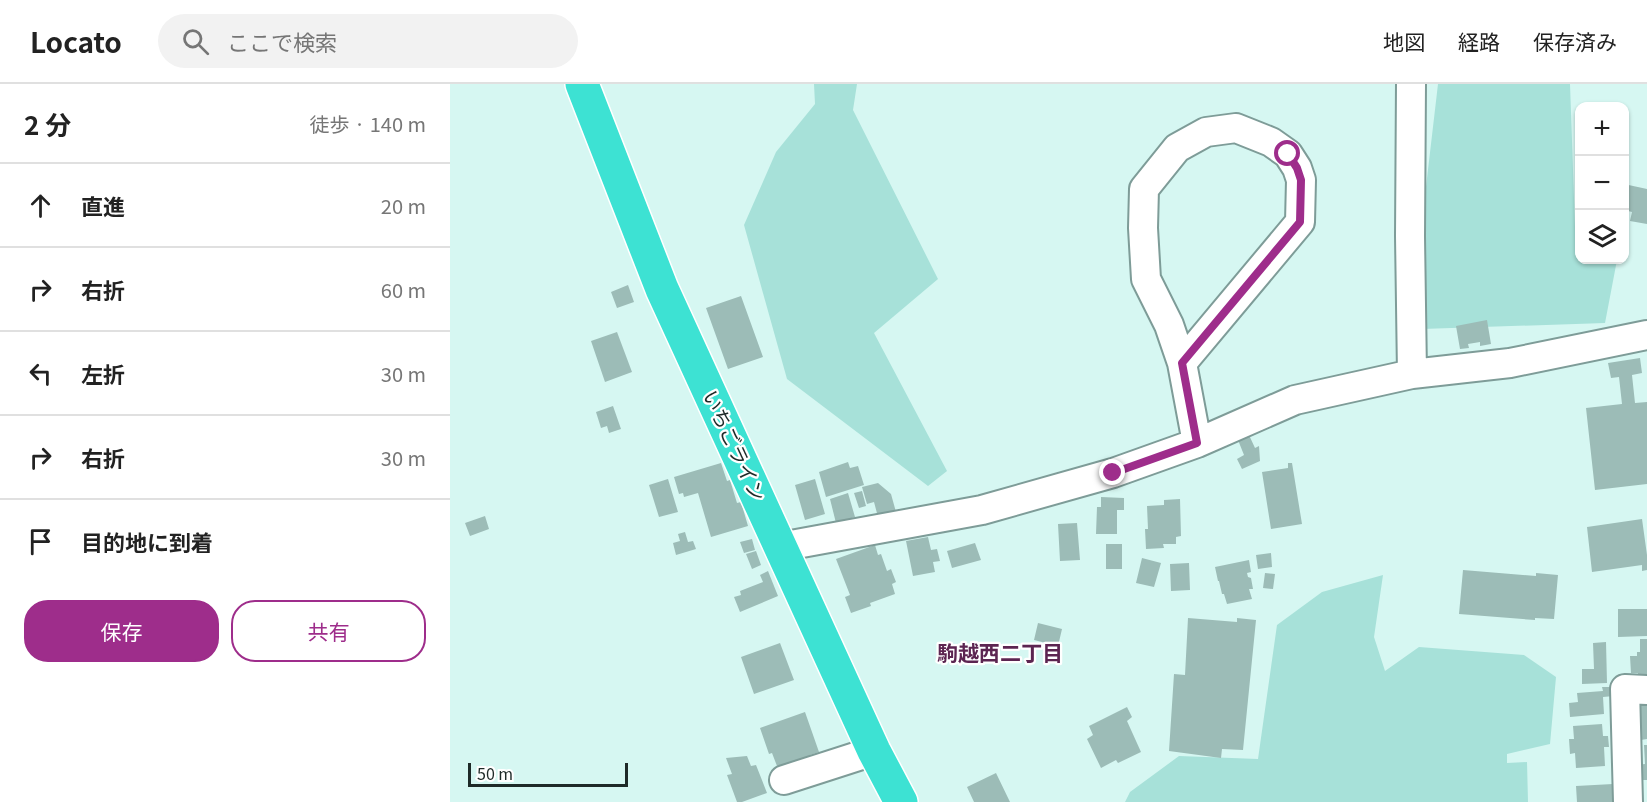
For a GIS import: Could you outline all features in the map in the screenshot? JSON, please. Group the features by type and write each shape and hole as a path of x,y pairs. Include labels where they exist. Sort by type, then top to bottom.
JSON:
{"highway":[{"name":"いちごライン","path":"582,84 662,288 874,751 901,802"}],"street":[{"path":"1411,84 1412,374"},
{"path":"1182,363 1300,222 1301,180 1288,154 1271,142 1236,128 1206,132 1177,148 1144,189 1143,228 1146,279 1169,325 1182,363 1197,443"},
{"path":"780,547 982,510 1113,473 1197,443 1295,400 1412,374 1510,363 1647,335"},
{"path":"1628,802 1625,689 1647,690"},
{"path":"784,780 874,751"}],"shaded area":[{"path":"814,84 857,84 853,110 938,279 874,333 947,471 928,486 787,379 744,225 776,152 815,104"},
{"path":"1438,84 1570,84 1575,264 1616,264 1605,323 1422,329 1422,221"},
{"path":"1383,575 1374,637 1385,671 1419,647 1524,655 1556,677 1550,744 1507,754 1507,763 1527,762 1528,802 1125,802 1130,792 1179,756 1258,759 1277,625 1322,592"}],"building":[{"path":"1629,185 1647,189 1647,224 1630,221 1632,212 1629,211"},
{"path":"628,285 634,302 617,308 611,292"},
{"path":"741,296 763,357 728,369 706,308"},
{"path":"1487,320 1491,344 1480,346 1480,342 1468,344 1469,348 1460,349 1456,326"},
{"path":"617,332 632,372 605,382 591,341"},
{"path":"1640,358 1642,373 1632,375 1635,403 1647,402 1647,484 1595,490 1586,408 1622,404 1619,377 1611,378 1608,363"},
{"path":"613,406 621,429 609,433 607,426 601,428 596,412"},
{"path":"1249,435 1255,448 1259,446 1260,461 1242,469 1237,459 1244,455 1238,440"},
{"path":"848,462 850,468 858,466 864,485 826,497 819,472"},
{"path":"721,463 727,481 730,480 737,503 741,502 748,526 711,537 698,493 684,497 683,493 679,494 674,477"},
{"path":"1288,463 1292,463 1302,524 1271,529 1262,472 1288,468"},
{"path":"668,479 678,512 659,517 649,485"},
{"path":"815,479 825,514 805,520 795,485"},
{"path":"878,483 891,494 896,512 878,517 874,502 867,504 862,487"},
{"path":"862,491 866,506 859,508 854,493"},
{"path":"848,493 855,517 836,523 830,499"},
{"path":"1101,497 1124,498 1124,510 1117,510 1117,534 1096,534 1097,507 1101,507"},
{"path":"1180,499 1181,536 1176,537 1176,544 1163,544 1164,548 1146,549 1147,506 1164,505 1164,500"},
{"path":"485,516 489,529 470,536 465,523"},
{"path":"1642,519 1647,570 1642,571 1642,565 1592,572 1587,527"},
{"path":"1077,523 1080,560 1060,561 1058,524"},
{"path":"685,532 688,542 693,541 696,549 676,555 673,543 680,541 678,534"},
{"path":"928,537 931,550 937,549 940,561 933,562 935,572 913,576 906,541"},
{"path":"752,539 755,550 744,553 740,542"},
{"path":"975,543 981,560 952,568 947,551"},
{"path":"1106,544 1122,544 1122,569 1106,569"},
{"path":"875,545 887,571 891,569 896,582 892,584 895,594 851,613 845,597 850,595 836,559"},
{"path":"756,551 761,565 752,569 746,554"},
{"path":"1271,553 1272,567 1258,569 1256,555"},
{"path":"1142,558 1161,563 1154,587 1136,583"},
{"path":"1249,560 1251,572 1247,573 1251,578 1253,589 1249,589 1252,599 1227,604 1215,567"},
{"path":"1189,563 1190,590 1171,591 1170,564"},
{"path":"1463,570 1536,576 1536,573 1558,575 1554,619 1535,618 1535,620 1459,614"},
{"path":"768,571 778,596 740,612 734,597 741,595 740,591 763,582 760,575"},
{"path":"1265,573 1275,574 1273,589 1263,588"},
{"path":"1618,609 1647,609 1647,636 1618,637"},
{"path":"1188,618 1237,622 1237,618 1256,620 1243,750 1222,749 1221,758 1169,751 1174,674 1185,675"},
{"path":"1038,623 1062,629 1058,646 1034,640"},
{"path":"1640,639 1647,639 1647,676 1631,673 1630,656 1637,656 1637,652 1640,652"},
{"path":"1606,642 1607,683 1582,684 1582,669 1594,669 1593,643"},
{"path":"780,643 794,680 754,694 741,657"},
{"path":"1602,687 1613,687 1614,696 1603,697 1604,714 1570,717 1569,703 1578,702 1577,693 1603,691"},
{"path":"1647,704 1647,739 1641,740 1634,711"},
{"path":"1127,707 1132,717 1127,721 1141,752 1118,763 1116,760 1101,768 1087,739 1093,735 1089,726"},
{"path":"805,712 819,752 810,755 813,764 785,775 782,765 777,766 772,753 769,754 760,728"},
{"path":"1602,724 1603,736 1608,736 1609,747 1604,747 1605,766 1576,768 1575,753 1570,754 1569,739 1574,739 1573,726"},
{"path":"1644,745 1647,745 1647,780 1636,780 1635,765 1645,764"},
{"path":"747,756 751,766 756,765 767,793 737,802 727,775 732,774 726,758"},
{"path":"996,773 1010,802 974,802 967,787"},
{"path":"1613,784 1614,802 1577,802 1576,786"}],"district":[{"name":"駒越西二丁目","path":"1000,654"}],"route":[{"path":"1113,473 1197,443 1182,363 1300,222 1301,180 1288,154"}]}
